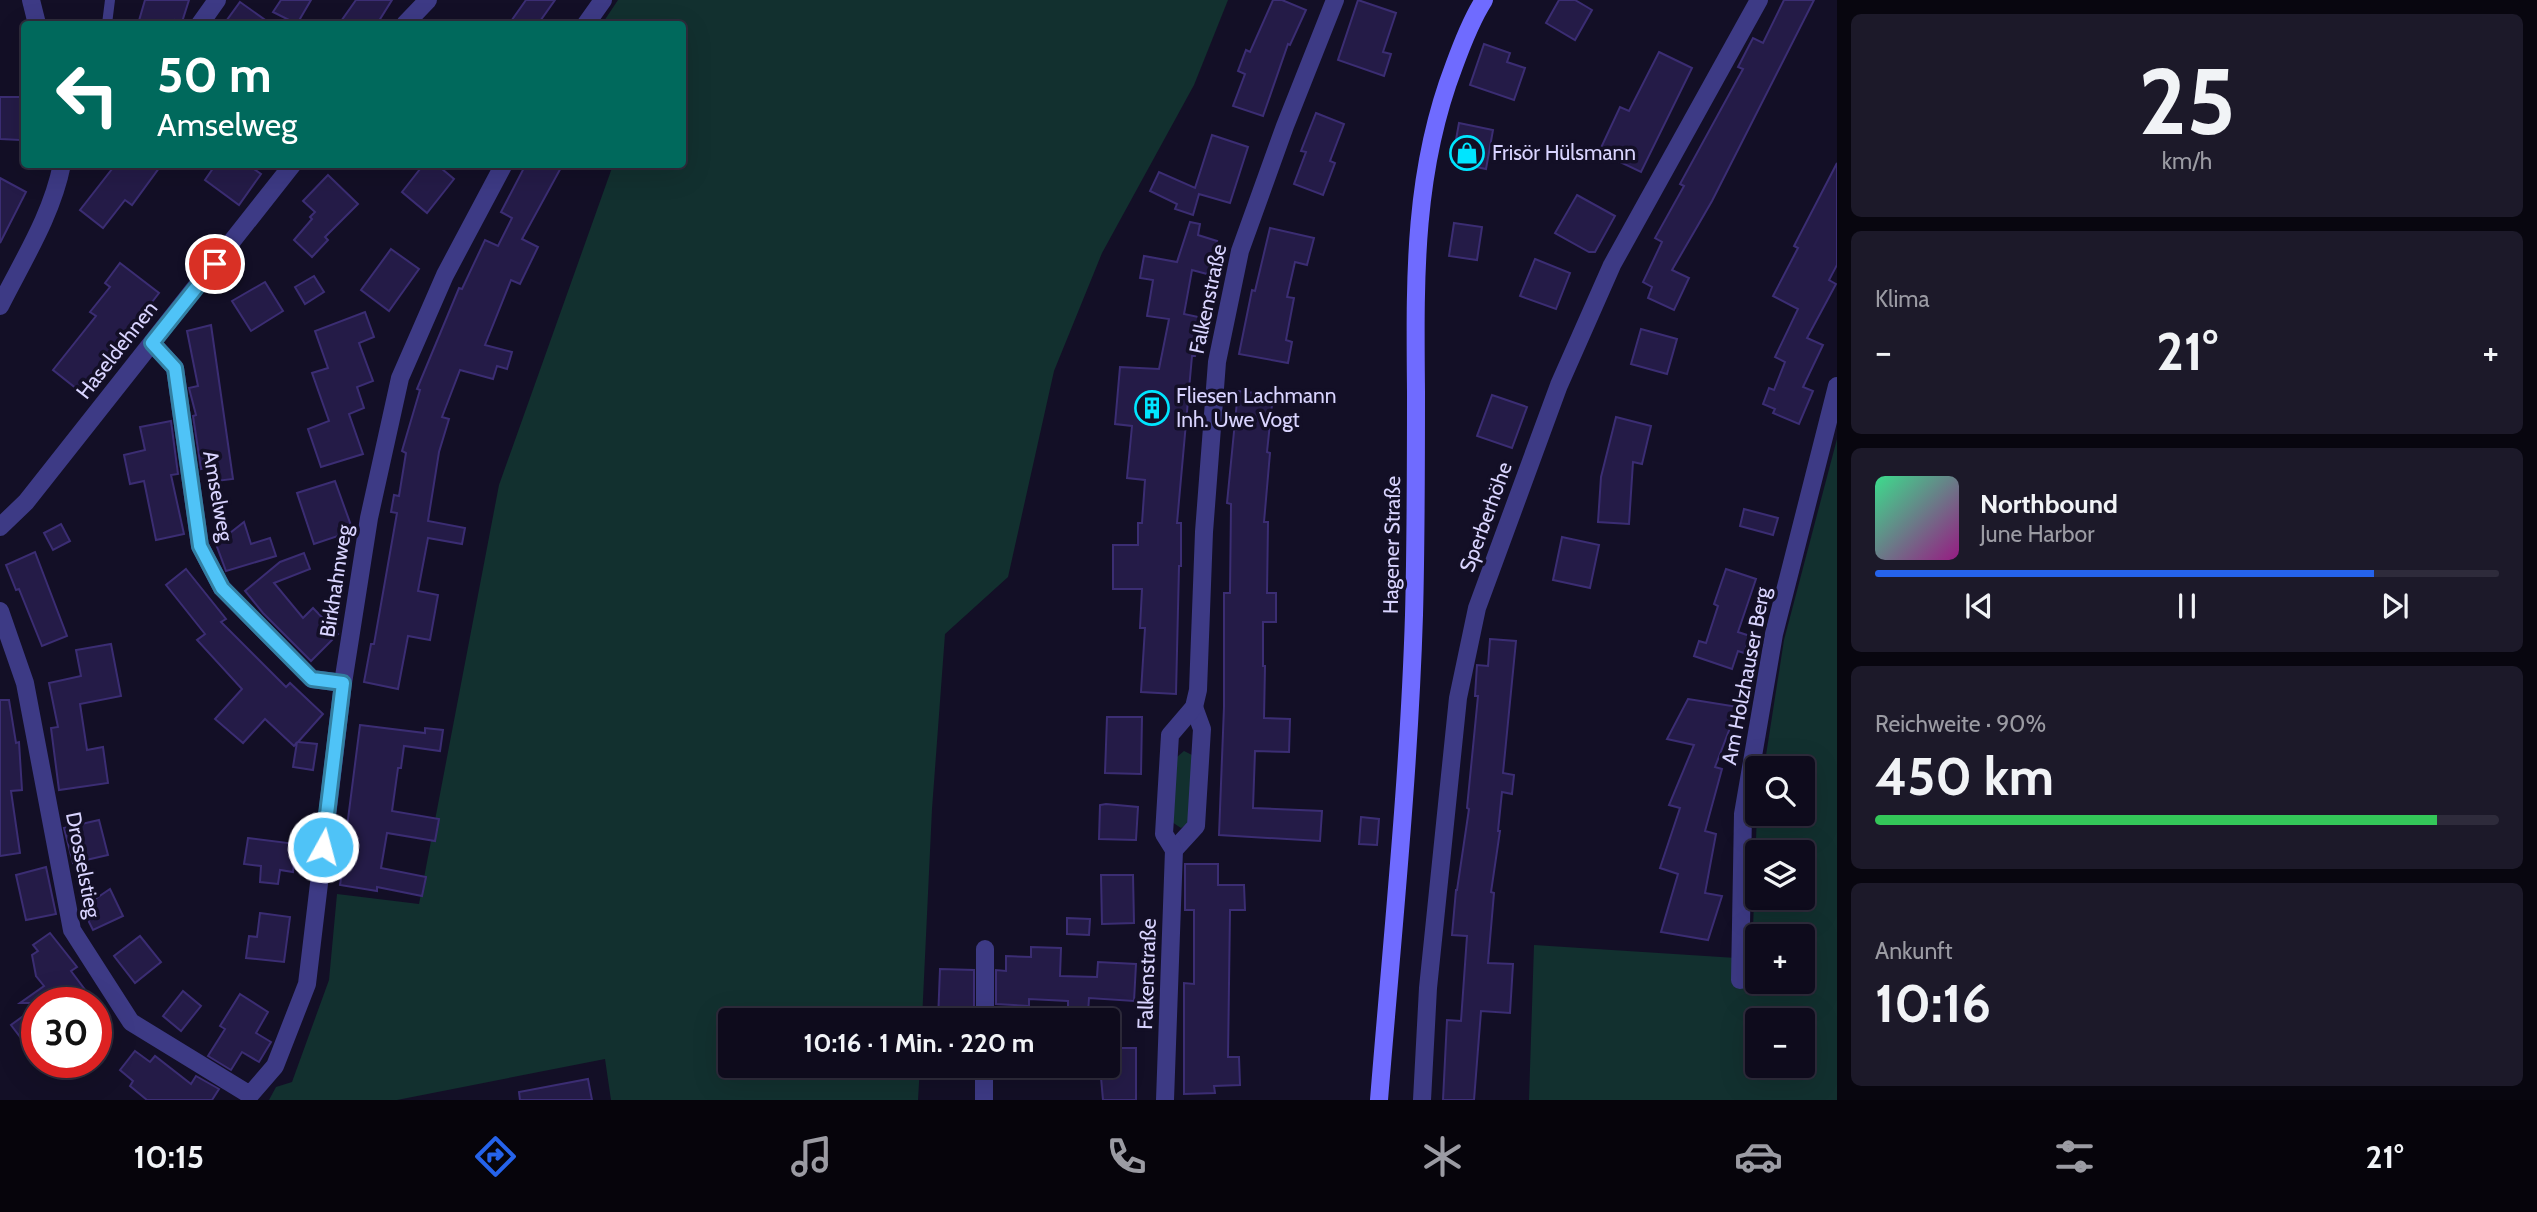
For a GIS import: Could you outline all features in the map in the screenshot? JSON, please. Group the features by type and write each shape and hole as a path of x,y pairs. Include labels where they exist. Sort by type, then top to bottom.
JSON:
{"main road":[{"name":"Hagener Straße","path":"1379,1100 1414,617 1415,267 1421,193 1444,91 1462,43 1484,0"}],"street":[{"path":"31,0 36,21"},
{"path":"202,21 217,0"},
{"path":"408,21 428,0"},
{"path":"588,21 603,0"},
{"name":"Falkenstraße","path":"1165,1100 1174,850 1164,834 1170,735 1194,707 1198,690 1204,532 1217,362 1240,251 1335,0"},
{"name":"Sperberhöhe","path":"1422,1100 1427,988 1456,712 1477,608 1559,385 1612,265 1759,0"},
{"path":"0,306 47,215 57,190 60,168"},
{"name":"Haseldehnen","path":"0,527 26,502 290,168"},
{"name":"Birkhahnweg","path":"275,1066 307,984 343,683 369,518 400,378 445,275 502,168"},
{"name":"Amselweg","path":"152,343 175,368 200,546 222,588 312,679 343,683"},
{"name":"Am Holzhauser Berg","path":"1740,980 1743,814 1774,634 1837,386"},
{"name":"Drosselstieg","path":"0,611 25,683 72,930 131,1022 250,1095 275,1066"},
{"name":"Falkenstraße","path":"1174,850 1196,826 1202,729 1194,707"},
{"path":"985,949 985,1008"},
{"path":"984,1078 984,1100"}],"lane":[{"path":"107,21 110,0"}],"green space":[{"path":"618,0 1228,0 1194,85 1102,253 1054,371 1008,577 945,634 932,809 923,1008 718,1008 718,1078 919,1078 918,1100 611,1100 605,1059 397,1100 269,1100 276,1087 292,1082 329,980 337,894 419,904 499,485 612,168 686,168 686,21 604,21"},
{"path":"1837,439 1837,1100 1529,1100 1534,945 1745,959 1745,994 1815,994 1815,924 1753,924 1754,910 1815,910 1815,840 1756,840 1756,826 1815,826 1815,756 1766,756 1784,640"},
{"path":"1184,751 1198,758 1193,820 1181,828 1166,818 1170,763"}],"building":[{"path":"145,0 189,0 182,21 139,21"},
{"path":"281,0 311,0 299,21 291,21 273,12"},
{"path":"356,0 392,0 379,21 341,21"},
{"path":"526,0 555,0 540,21 511,21"},
{"path":"1273,0 1282,0 1306,10 1290,45 1288,44 1263,116 1233,106 1245,74 1238,71 1246,50 1250,52"},
{"path":"1358,0 1396,13 1383,52 1391,54 1384,76 1338,60"},
{"path":"1559,0 1575,0 1592,10 1575,40 1546,23"},
{"path":"1784,0 1814,0 1712,201 1672,270 1689,278 1674,310 1648,298 1652,287 1643,282 1662,242 1655,238 1684,186 1680,184 1743,69 1738,67 1753,38 1763,43"},
{"path":"240,2 267,21 226,21"},
{"path":"1484,44 1510,53 1507,62 1525,68 1514,100 1470,85"},
{"path":"1659,52 1692,68 1641,172 1599,152 1620,107 1629,111"},
{"path":"0,97 20,97 20,140 0,139"},
{"path":"1316,113 1344,124 1330,161 1335,163 1323,195 1294,184 1306,152 1301,151"},
{"path":"1459,123 1493,130 1486,169 1452,162"},
{"path":"1212,135 1248,147 1230,203 1199,194 1193,215 1175,209 1177,204 1150,191 1159,172 1195,188"},
{"path":"1837,163 1837,265 1829,280 1836,284 1807,338 1823,345 1803,387 1813,391 1799,424 1773,413 1775,409 1763,404 1769,388 1774,390 1785,362 1775,357 1798,309 1773,296 1798,248 1794,246"},
{"path":"113,168 159,168 132,205 125,200 103,228 80,210"},
{"path":"213,168 253,168 261,174 239,205 205,180"},
{"path":"421,168 441,168 454,179 427,213 402,192"},
{"path":"524,168 561,168 522,239 538,247 520,284 511,280 485,345 512,352 507,369 497,366 493,379 460,370 442,417 449,419 439,452 428,521 465,528 462,544 428,538 418,591 438,595 430,640 408,636 398,689 364,682 371,644 374,644 397,513 391,512 394,495 399,496 406,453 402,451 420,390 417,389 459,288 462,289 485,240 498,246 512,218 501,212"},
{"path":"328,175 358,204 325,237 328,240 312,257 294,240 315,212 303,201"},
{"path":"0,178 26,192 0,243"},
{"path":"1577,195 1615,216 1595,252 1589,252 1555,233"},
{"path":"1190,222 1200,224 1198,235 1217,241 1207,274 1192,270 1184,314 1203,318 1195,356 1192,356 1177,523 1181,523 1181,566 1176,694 1141,692 1145,628 1140,628 1142,589 1113,589 1113,545 1138,545 1138,523 1142,523 1145,480 1127,478 1132,426 1115,424 1120,367 1159,369 1169,319 1147,316 1153,280 1140,278 1144,256 1177,262"},
{"path":"1454,223 1482,227 1477,260 1449,256"},
{"path":"1270,228 1314,238 1307,265 1295,262 1287,297 1294,298 1286,340 1292,342 1288,363 1239,354 1252,290 1255,291"},
{"path":"391,249 419,269 389,311 361,290"},
{"path":"1535,259 1570,273 1556,309 1520,296"},
{"path":"120,263 159,293 82,393 53,370 96,316 90,312 110,287 105,283"},
{"path":"314,276 324,292 305,304 295,287"},
{"path":"265,282 283,311 251,331 232,301"},
{"path":"365,312 374,337 359,343 373,381 357,387 364,408 349,414 363,454 321,467 308,429 329,421 312,373 328,368 315,331"},
{"path":"211,325 233,479 208,482 206,468 201,469 193,416 196,415 189,388 198,386 187,331"},
{"path":"1641,329 1677,339 1667,374 1631,364"},
{"path":"1238,391 1273,395 1264,522 1268,522 1267,593 1276,593 1276,622 1263,622 1264,718 1290,719 1289,752 1255,751 1253,808 1322,811 1320,841 1219,835 1224,707 1224,593 1230,593 1231,504 1227,503"},
{"path":"1492,395 1527,407 1512,448 1477,436"},
{"path":"1616,417 1651,426 1642,464 1633,462 1629,524 1598,522 1601,477"},
{"path":"171,421 178,474 171,475 184,534 156,540 144,481 130,484 124,455 145,450 140,427"},
{"path":"335,481 353,531 314,544 297,493"},
{"path":"1744,509 1778,518 1773,535 1740,526"},
{"path":"244,522 251,544 270,538 276,556 226,571 216,544"},
{"path":"61,524 70,541 53,550 44,533"},
{"path":"1562,537 1599,545 1590,588 1553,580"},
{"path":"35,552 67,636 42,646 19,589 16,590 6,565"},
{"path":"304,553 310,569 274,583 303,618 313,608 338,634 311,661 245,591 280,562"},
{"path":"186,569 226,619 221,622 286,687 290,683 323,714 298,742 317,744 313,770 293,767 297,742 294,746 265,719 243,743 215,719 242,689 197,640 205,634 166,585"},
{"path":"1726,569 1756,579 1738,632 1750,636 1744,653 1738,651 1732,669 1694,656 1699,641 1706,643 1718,606 1714,604"},
{"path":"1490,639 1516,641 1503,773 1514,775 1512,794 1502,792 1500,831 1491,892 1494,893 1488,963 1513,964 1510,1013 1481,1011 1474,1100 1443,1100 1447,1020 1461,1021 1467,936 1452,935 1469,809 1478,696 1475,696 1477,665 1488,666"},
{"path":"111,644 121,696 80,704 87,750 103,747 108,783 59,790 51,728 58,727 49,683 81,676 76,650"},
{"path":"1688,699 1738,707 1715,767 1722,769 1705,831 1716,834 1705,893 1722,896 1708,940 1661,932 1678,874 1660,868 1680,808 1669,805 1694,745 1667,739"},
{"path":"0,700 9,700 16,743 19,742 22,790 11,791 20,853 0,856"},
{"path":"1107,717 1142,717 1141,774 1105,773"},
{"path":"360,725 425,733 425,728 443,730 440,751 404,746 392,811 439,819 435,841 387,833 381,868 426,877 422,896 377,887 377,891 340,885"},
{"path":"1100,805 1138,807 1136,840 1099,839"},
{"path":"1361,817 1379,819 1377,845 1359,844"},
{"path":"99,820 108,855 73,863 64,828"},
{"path":"248,838 296,844 293,872 280,870 278,884 260,882 261,866 244,864"},
{"path":"1185,864 1218,864 1218,885 1244,885 1245,910 1230,910 1228,1057 1239,1057 1240,1085 1214,1086 1215,1093 1184,1094 1184,983 1194,984 1194,910 1185,910"},
{"path":"46,867 56,914 26,920 16,875"},
{"path":"1101,875 1133,875 1134,923 1102,924"},
{"path":"110,889 123,916 93,930 82,908"},
{"path":"260,913 290,917 284,962 246,958 249,936 257,937"},
{"path":"1067,918 1090,919 1089,935 1067,934"},
{"path":"50,933 77,967 71,971 83,987 43,987 36,976 32,955 38,951 33,945"},
{"path":"140,936 161,962 135,983 114,956"},
{"path":"1031,947 1061,948 1060,976 1097,977 1098,962 1136,964 1134,1001 1089,998 1088,1008 1068,1008 1068,1001 1029,999 1029,1006 996,1004 996,970 1006,971 1006,956 1031,957"},
{"path":"940,969 974,970 974,1008 938,1008"},
{"path":"183,991 201,1006 181,1031 163,1016"},
{"path":"240,994 268,1012 256,1033 271,1042 259,1062 242,1052 231,1070 208,1056 225,1029 220,1026"},
{"path":"21,1018 21,1038 11,1025"},
{"path":"1120,1048 1136,1048 1136,1100 1103,1100 1101,1078 1120,1078"},
{"path":"135,1051 150,1062 155,1056 191,1084 196,1076 219,1089 212,1100 147,1100 130,1086 133,1081 120,1070"},
{"path":"588,1079 592,1100 520,1100 519,1092"}],"place":[{"name":"Frisör Hülsmann","path":"1467,153"},
{"name":"Fliesen Lachmann Inh. Uwe Vogt","path":"1152,408"}],"route":[{"path":"215,264 152,343 175,368 200,546 222,588 312,679 343,683 323,847"}]}
